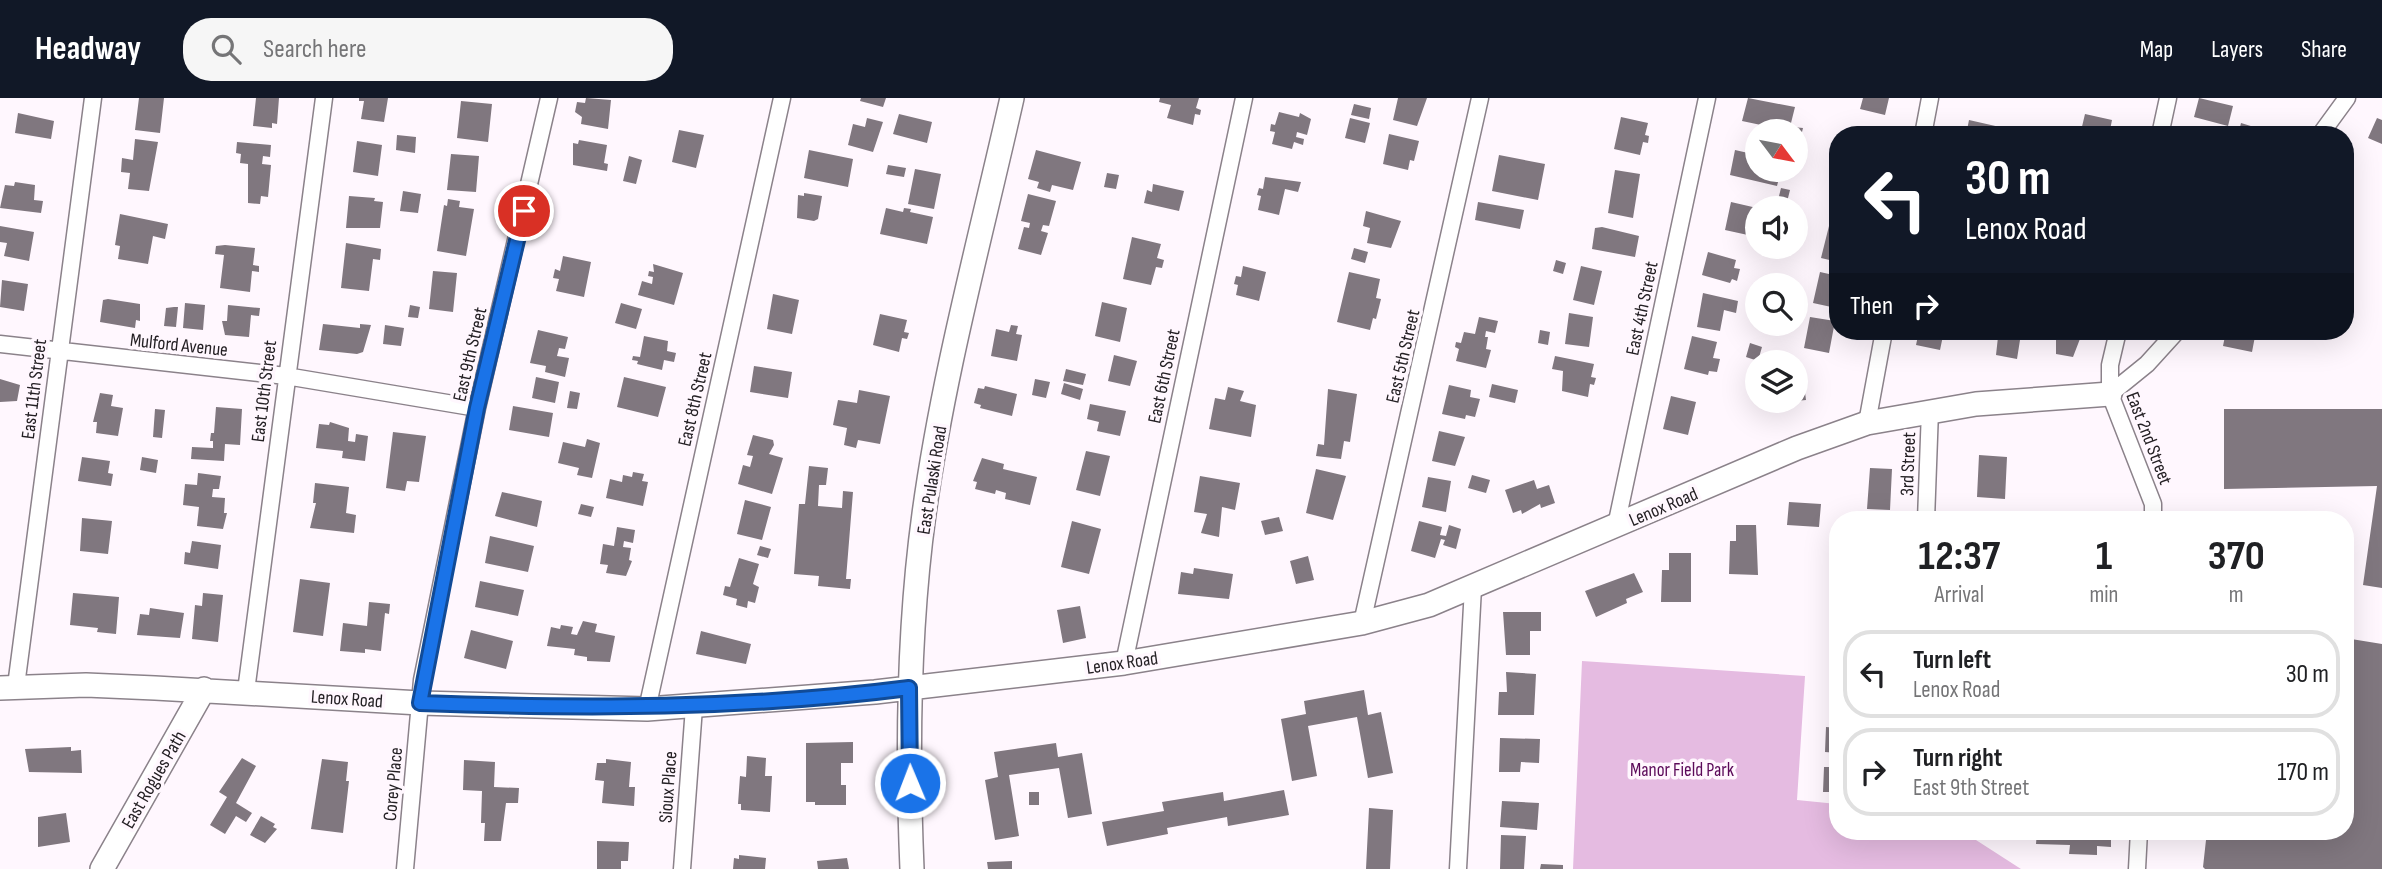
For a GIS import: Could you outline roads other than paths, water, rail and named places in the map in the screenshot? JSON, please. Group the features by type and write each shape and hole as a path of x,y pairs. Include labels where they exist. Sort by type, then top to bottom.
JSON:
{"street":[{"name":"East 11th Street","path":"8,687 60,352 93,98"},
{"name":"East 10th Street","path":"246,691 324,98"},
{"name":"East 9th Street","path":"420,703 477,408 549,98"},
{"name":"East 8th Street","path":"647,709 782,98"},
{"name":"East Pulaski Road","path":"912,869 909,688 924,514 944,403 1012,98"},
{"name":"East 6th Street","path":"1124,663 1244,98"},
{"name":"East 5th Street","path":"1362,623 1480,98"},
{"name":"East 4th Street","path":"1616,526 1707,98"},
{"path":"1925,126 1930,98"},
{"path":"2162,126 2168,98"},
{"path":"2327,126 2347,98"},
{"path":"1867,423 1882,340"},
{"name":"East 2nd Street","path":"2116,340 2110,365 2110,394 2153,504 2153,511"},
{"path":"2110,394 2147,365 2169,340"},
{"name":"Mulford Avenue","path":"0,344 286,376 477,408"},
{"name":"Lenox Road","path":"8,687 246,691 420,703 647,709 909,688 1124,663 1362,623 1418,609 1797,448 1867,423 1930,410 2110,394"},
{"name":"3rd Street","path":"1926,511 1930,410"},
{"path":"1458,869 1473,587"},
{"name":"East Rogues Path","path":"102,869 204,690"},
{"name":"Corey Place","path":"405,869 420,703"},
{"name":"Sioux Place","path":"682,869 694,707"},
{"path":"2137,869 2139,840"}],"park label":[{"name":"Manor Field Park","path":"1682,769"}]}
